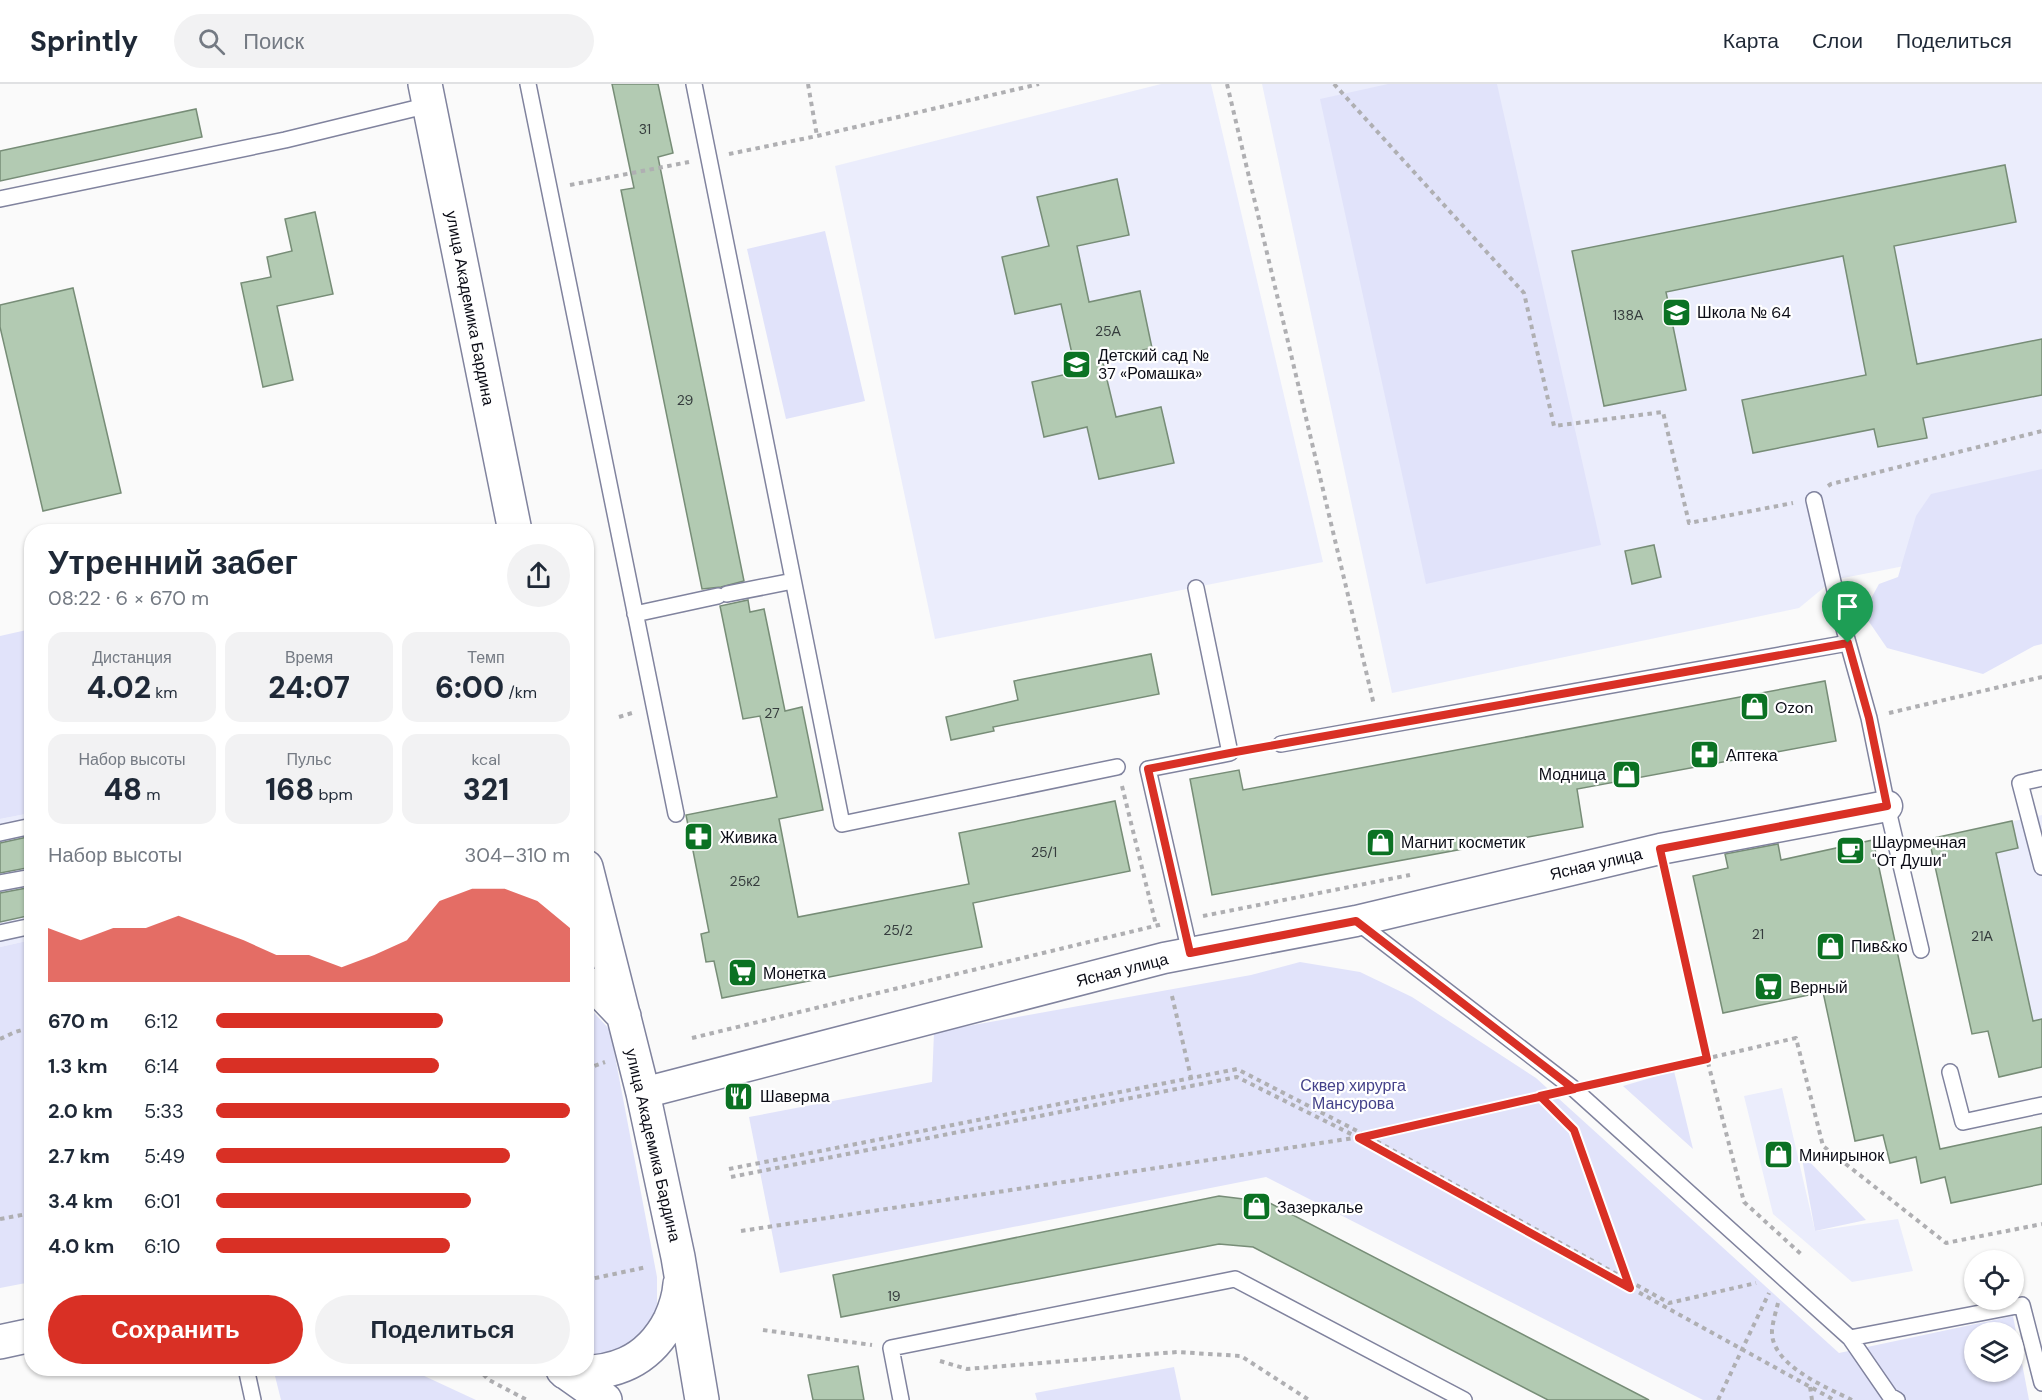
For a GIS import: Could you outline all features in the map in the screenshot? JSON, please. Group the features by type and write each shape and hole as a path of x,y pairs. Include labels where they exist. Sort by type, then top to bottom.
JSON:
{"street":[{"name":"улица Академика Бардина","path":"427,94 514,524"},
{"name":"Ясная улица","path":"643,1093 1190,953 1356,921 1660,849 1887,806"},
{"name":"улица Академика Бардина","path":"594,899 643,1093 680,1274 702,1400"},
{"name":"улица Академика Бардина","path":"594,988 603,994 624,1017"},
{"name":"улица Академика Бардина","path":"594,1373 623,1366 642,1356 664,1330 679,1300 680,1274"},
{"path":"0,1342 24,1337"},
{"name":"улица Академика Бардина","path":"571,1376 605,1400"}],"lane":[{"path":"528,84 676,814"},
{"path":"694,84 842,824 1117,767"},
{"path":"0,200 285,140 427,94"},
{"path":"1814,500 1848,643 1869,718 1887,806 1922,950"},
{"path":"635,614 793,580"},
{"path":"1190,953 1148,769 1230,753 1196,588"},
{"path":"1281,744 1848,643"},
{"path":"2042,778 2020,783 2042,867"},
{"path":"0,833 24,828"},
{"path":"0,883 24,878"},
{"path":"1356,921 1574,1089 1850,1338 1890,1396 1897,1400"},
{"path":"0,933 24,928"},
{"path":"1950,1072 1963,1122 2042,1105"},
{"path":"901,1400 891,1348 1235,1279 1464,1400"},
{"path":"1850,1338 2022,1305 2042,1383"},
{"path":"248,1376 253,1400"}],"path":[{"path":"808,84 817,136"},
{"path":"549,189 817,136 1039,84"},
{"path":"1227,84 1379,726"},
{"path":"1334,84 1524,293 1554,426 1663,412 1689,523 1814,500 1831,484 2042,430"},
{"path":"1869,718 2042,677"},
{"path":"692,1038 1156,925 1117,767"},
{"path":"1660,849 1707,1059 1744,1202 1802,1255"},
{"path":"1172,996 1193,1086"},
{"path":"0,1040 24,1029"},
{"path":"741,1231 1359,1138 1796,1038 1823,1146 1946,1243 2042,1224"},
{"path":"594,1066 606,1061"},
{"path":"729,1169 1237,1069 1367,1136 1669,1302 1757,1283 1769,1293 1718,1400"},
{"path":"731,1177 1237,1077 1359,1138 1834,1400"},
{"path":"1540,1096 1574,1130 1630,1288"},
{"path":"0,1219 24,1214"},
{"path":"594,1278 647,1267"},
{"path":"1779,1301 1772,1332 1779,1354 1798,1372 1852,1400"},
{"path":"763,1330 891,1348 967,1369 1176,1352 1241,1356 1309,1400"},
{"path":"485,1376 527,1400"},
{"path":"1810,1387 1812,1400"}],"shaded area":[{"name":"Детский сад № 37 «Ромашка»","path":"1161,84 1211,84 1323,562 935,639 835,166"},
{"name":"Школа № 64","path":"1262,84 2042,84 2042,539 1833,580 1799,608 1392,693"},
{"path":"24,814 24,942 0,947 0,819"},
{"path":"2042,815 2042,1067 1999,1077 1988,1031 1972,1034 1929,839"},
{"name":"Минирынок","path":"1782,1088 1815,1231 1898,1219 1913,1271 1852,1282 1773,1214 1744,1096"}],"green space":[{"path":"1388,84 1497,84 1601,545 1426,584 1320,99"},
{"path":"825,231 865,401 786,419 747,249"},
{"path":"2042,469 2042,644 2034,646 1983,674 1887,648 1863,613 1879,584 1898,577 1916,516 1931,494"},
{"path":"24,631 24,814 0,819 0,636"},
{"path":"24,942 24,1283 0,1288 0,947"},
{"name":"Сквер хирурга Мансурова","path":"1300,962 1360,972 1412,997 1536,1078 1839,1353 1964,1326 1964,1382 2024,1382 2024,1374 2029,1400 1703,1400 1266,1177 780,1273 749,1117 932,1082 934,1032 1251,975"},
{"path":"594,1013 610,1030 657,1277 657,1305 649,1329 623,1356 594,1358"},
{"path":"1674,1071 1693,1149 1623,1086"},
{"path":"1801,1153 1866,1220 1815,1231"},
{"name":"Сквер хирурга Мансурова","path":"2013,1316 2014,1322 1985,1322"},
{"path":"1174,1367 1181,1400 1037,1400 1035,1393"},
{"path":"275,1376 424,1376 476,1400 281,1400"}],"building":[{"path":"612,84 658,84 673,153 658,157 744,581 721,587 702,589 621,190 634,188"},
{"path":"196,109 202,137 0,181 0,151"},
{"path":"2005,165 2016,222 1894,246 1917,364 2042,339 2042,395 1923,418 1927,438 1878,447 1874,429 1753,453 1742,400 1866,375 1843,256 1666,292 1686,390 1604,406 1572,251"},
{"path":"1117,179 1129,235 1077,246 1089,302 1140,291 1152,348 1102,359 1116,417 1161,407 1174,463 1099,479 1087,427 1044,437 1032,382 1076,372 1061,304 1015,314 1002,257 1049,246 1037,197"},
{"path":"315,212 333,294 277,306 293,380 263,387 241,283 271,277 267,257 292,251 285,219"},
{"path":"73,288 121,493 43,511 0,327 0,305"},
{"path":"1654,545 1661,577 1632,584 1625,551"},
{"path":"748,600 750,612 764,609 785,711 802,707 823,810 779,819 798,917 969,884 959,833 1115,801 1130,871 973,903 982,947 722,998 714,961 706,962 701,934 709,932 686,815 777,797 760,716 743,719 720,606"},
{"path":"1151,654 1159,694 993,727 994,731 951,740 946,717 1018,700 1014,681"},
{"path":"1825,681 1836,741 1577,789 1583,827 1212,895 1190,779 1239,770 1243,790"},
{"path":"2012,821 2018,848 1996,853 2033,1021 2042,1019 2042,1067 1999,1077 1988,1031 1972,1034 1929,839"},
{"path":"24,838 24,868 0,873 0,843"},
{"path":"1873,840 1940,1149 2042,1127 2042,1184 1951,1203 1945,1177 1921,1183 1916,1157 1890,1163 1883,1135 1855,1141 1823,992 1723,1013 1693,876 1728,868 1725,854 1778,844 1781,860"},
{"path":"24,888 24,917 0,922 0,893"},
{"path":"1219,1196 1268,1202 1649,1400 1548,1400 1253,1247 1219,1244 841,1317 833,1275"},
{"path":"858,1366 864,1400 813,1400 808,1375"}],"place":[{"name":"Школа № 64","path":"1676,312"},
{"name":"Детский сад № 37 «Ромашка»","path":"1077,364"},
{"name":"Ozon","path":"1754,707"},
{"name":"Аптека","path":"1705,755"},
{"name":"Модница","path":"1627,774"},
{"name":"Живика","path":"699,837"},
{"name":"Магнит косметик","path":"1380,842"},
{"name":"Шаурмечная \"От Души\"","path":"1851,851"},
{"name":"Пив&ко","path":"1830,946"},
{"name":"Монетка","path":"742,973"},
{"name":"Верный","path":"1769,987"},
{"name":"Шаверма","path":"739,1096"},
{"name":"Минирынок","path":"1778,1155"},
{"name":"Зазеркалье","path":"1256,1207"}],"route":[{"path":"1848,643 1148,769 1190,953 1356,921 1574,1089 1540,1096 1359,1138 1630,1288 1574,1130 1540,1096 1574,1089 1707,1059 1660,849 1887,806 1869,718 1848,643"}]}
